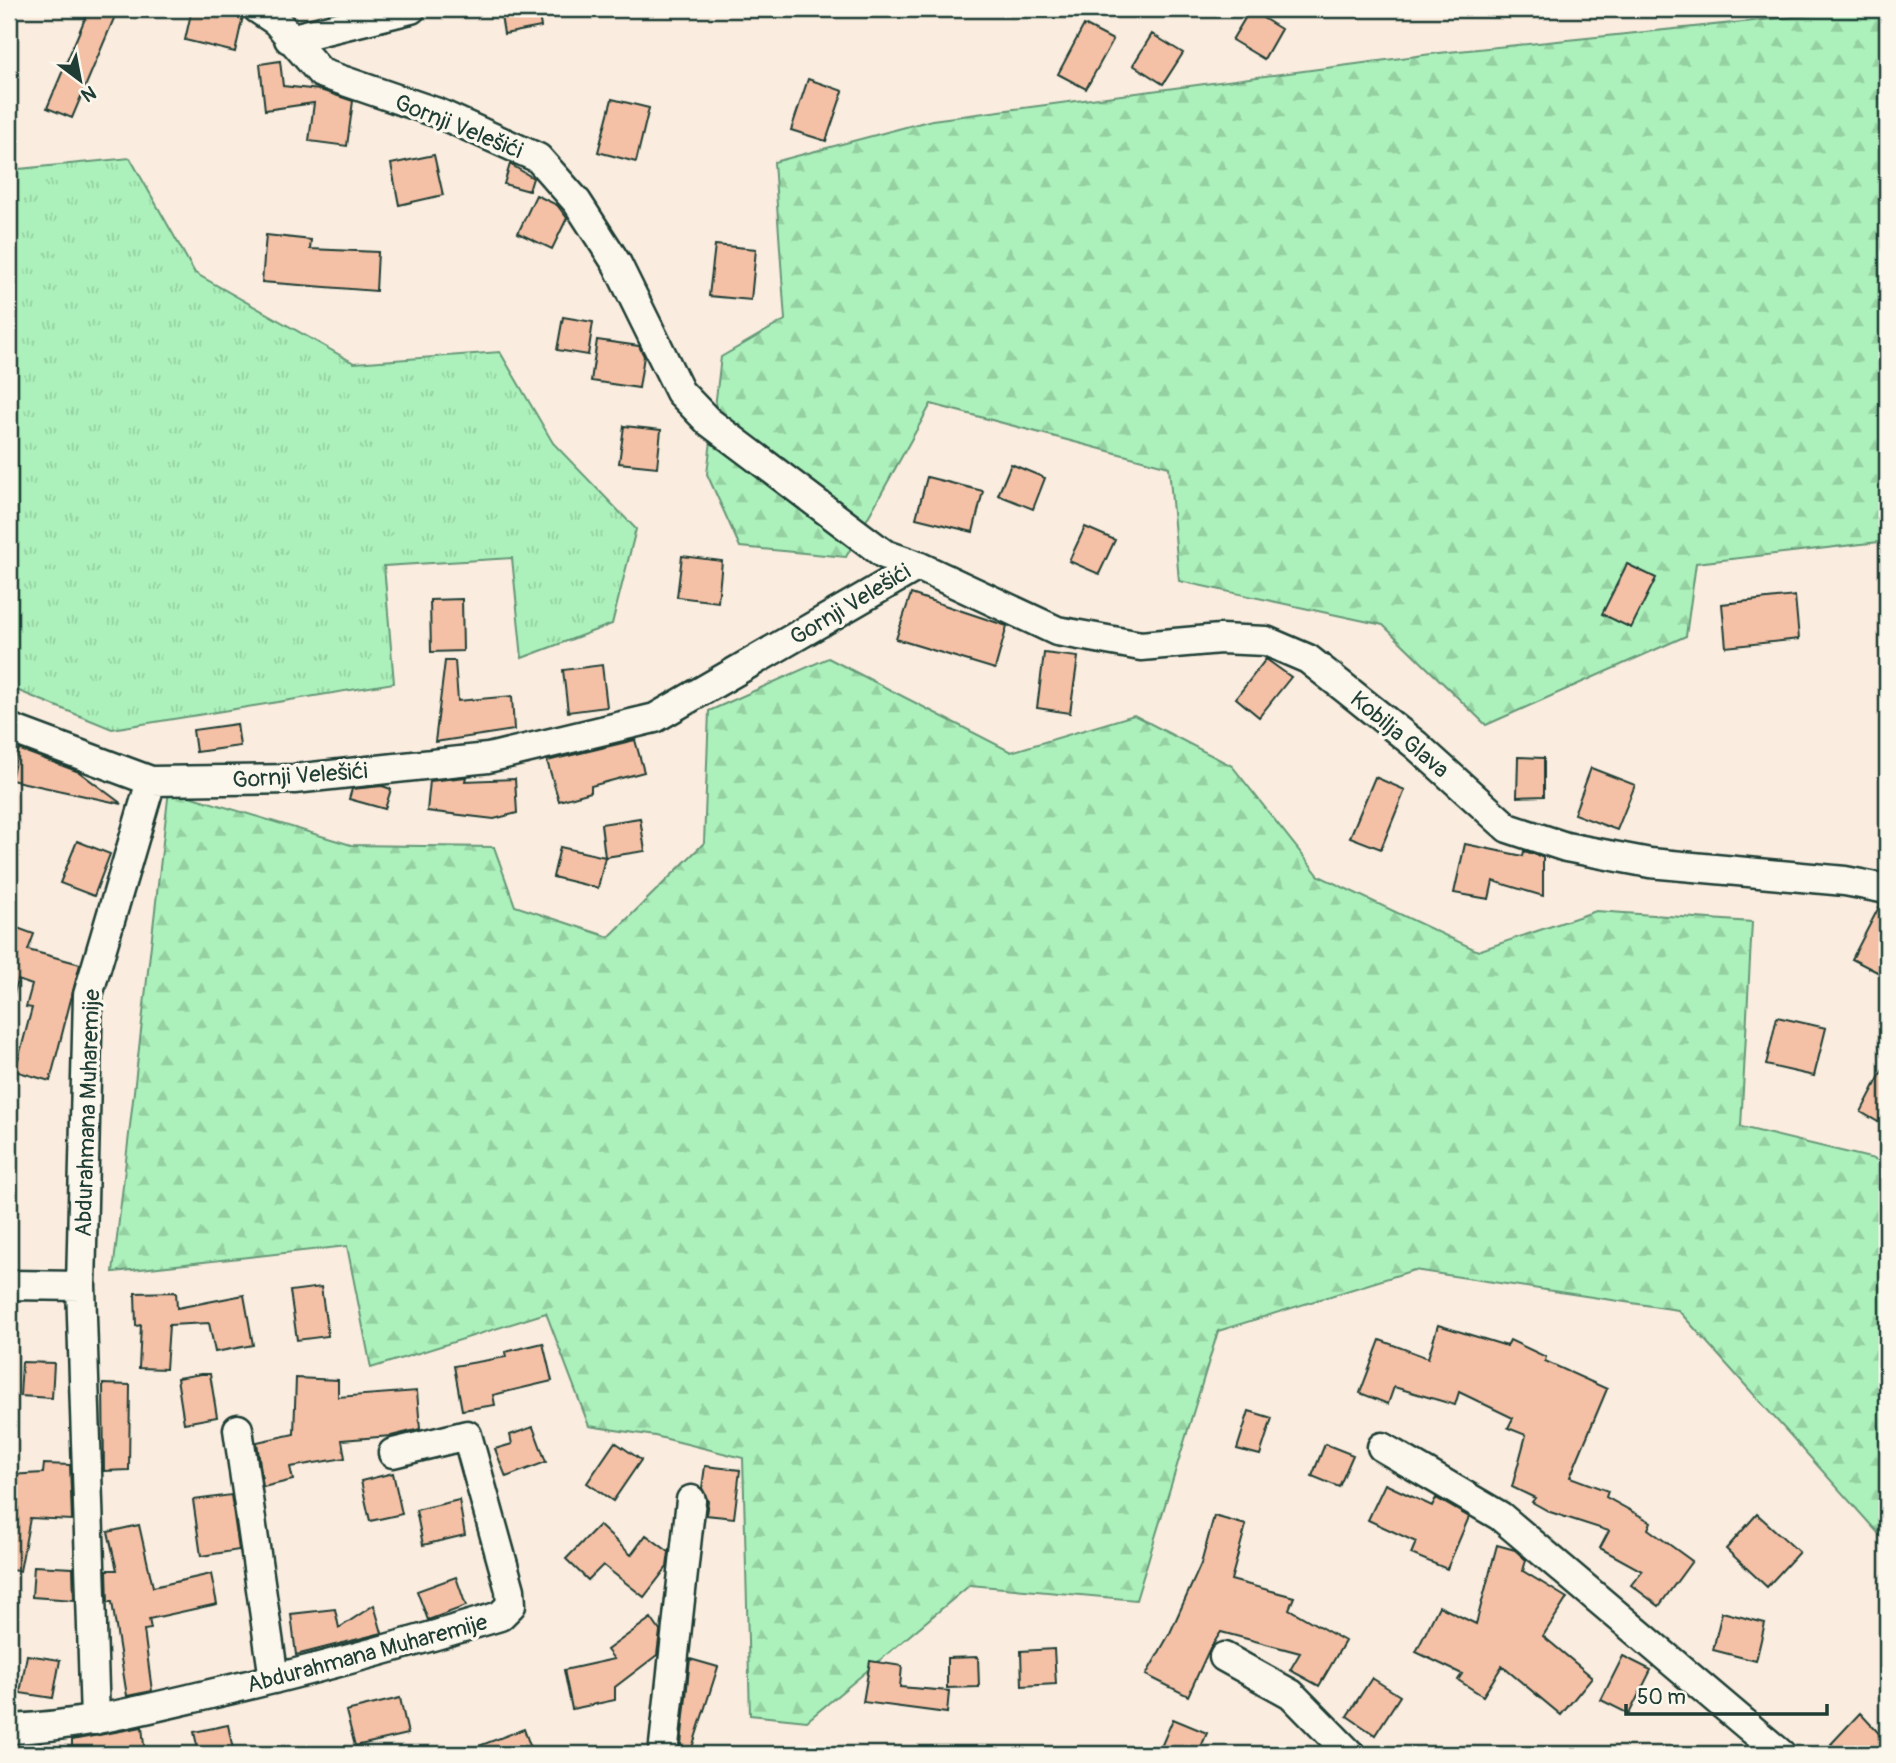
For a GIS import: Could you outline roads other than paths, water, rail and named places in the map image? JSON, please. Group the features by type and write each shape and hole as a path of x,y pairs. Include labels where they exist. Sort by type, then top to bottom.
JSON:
{"street":[{"name":"Gornji Velešići","path":"258,9 276,22 321,74 438,113 538,158 577,202 617,264 680,392 708,421 884,554 918,566"},
{"path":"289,39 411,9"},
{"name":"Gornji Velešići","path":"9,728 150,781 294,779 488,758 656,718 918,566"},
{"name":"Kobilja Glava","path":"918,566 1056,631 1141,646 1220,639 1266,641 1308,659 1416,745 1508,828 1566,848 1650,863 1845,881 1887,889"},
{"name":"Abdurahmana Muharemije","path":"95,1720 81,1286 88,995 150,781"},
{"path":"9,1285 81,1286"},
{"path":"238,1429 274,1679"},
{"name":"Abdurahmana Muharemije","path":"9,1729 95,1720 341,1664 500,1616 511,1605 467,1435 393,1452"},
{"path":"1382,1447 1500,1516 1781,1754"},
{"path":"663,1754 691,1500"},
{"path":"1223,1657 1291,1694 1350,1754"}]}
